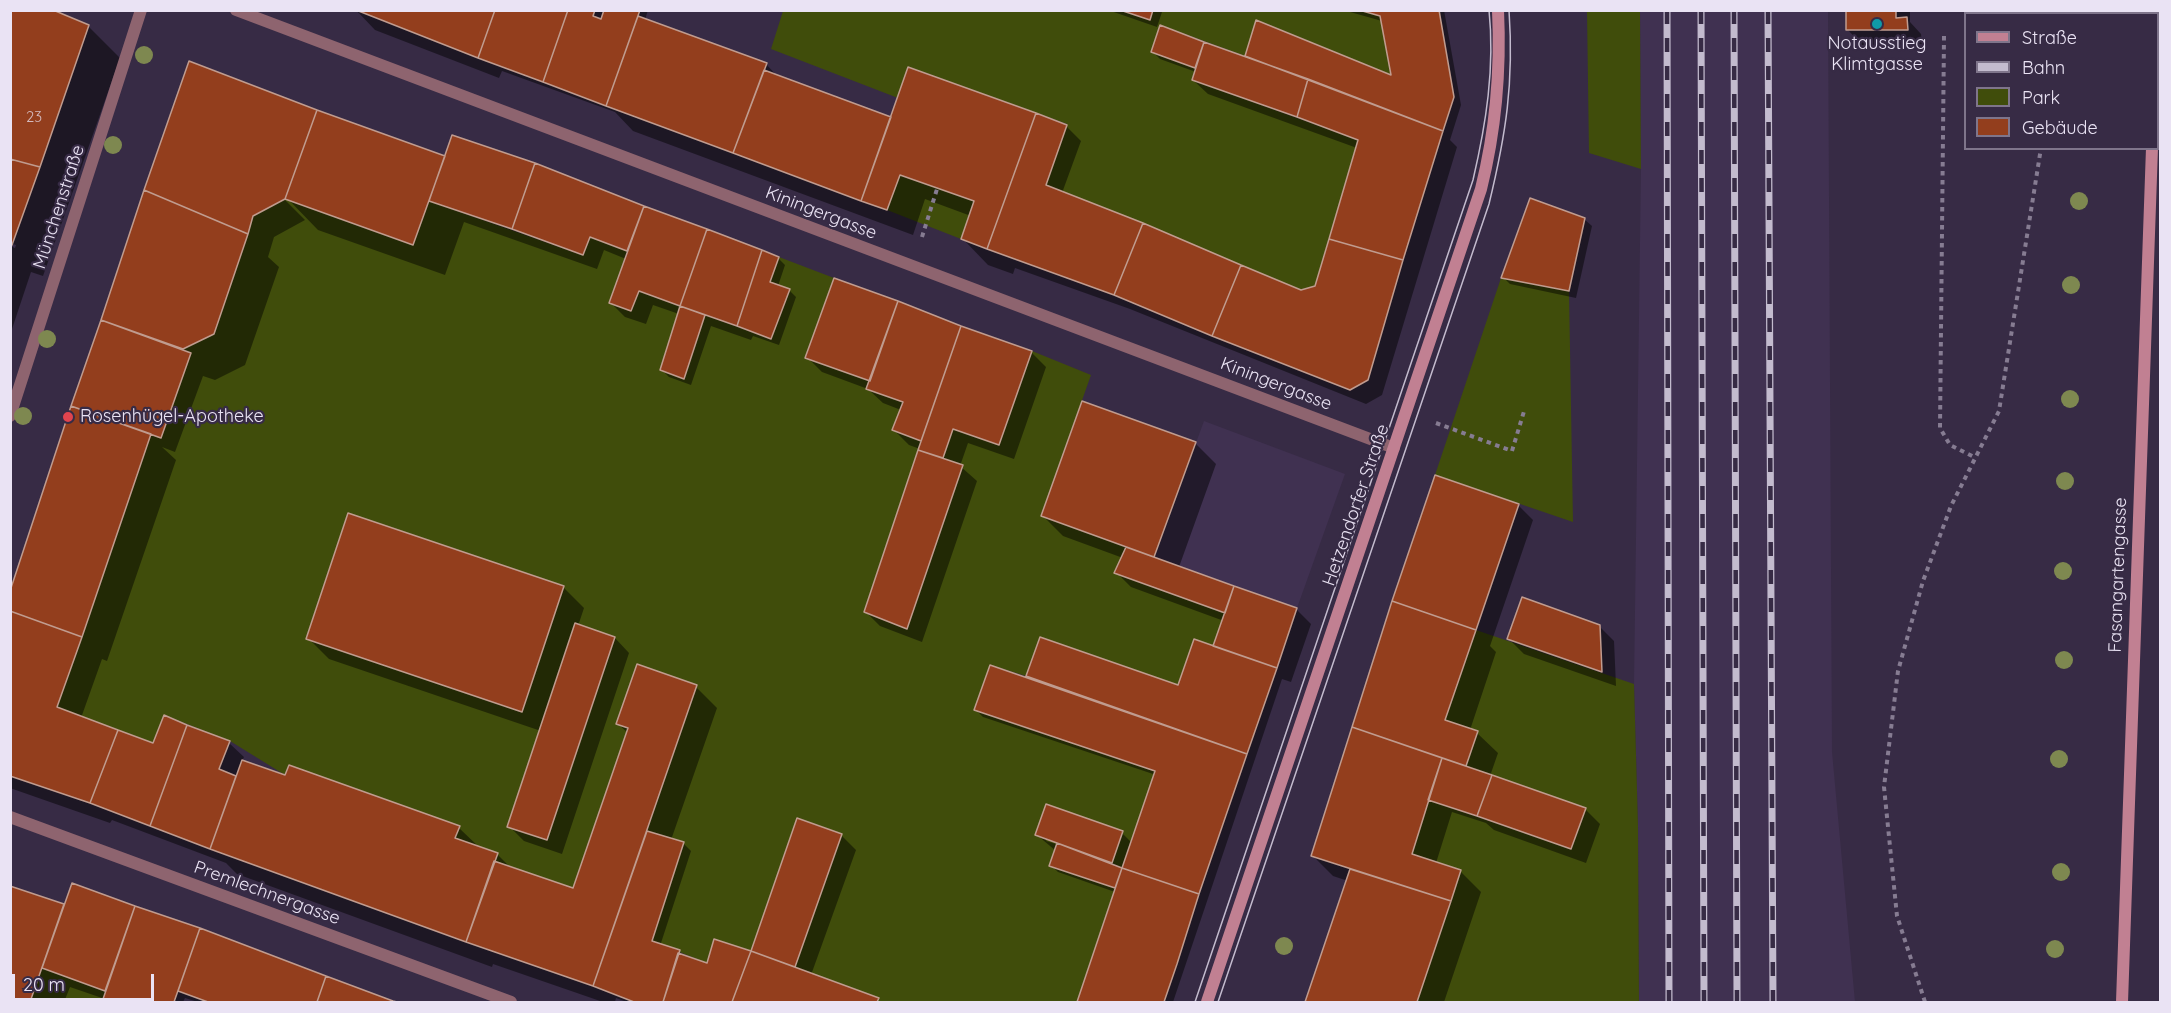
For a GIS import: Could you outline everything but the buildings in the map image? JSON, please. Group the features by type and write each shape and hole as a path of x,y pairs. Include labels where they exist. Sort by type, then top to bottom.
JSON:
{"main road":[{"name":"Hetzendorfer Straße","path":"1207,1002 1481,189 1498,103 1500,56 1498,10"},
{"name":"Fasangartengasse","path":"2122,1002 2152,150"}],"street":[{"name":"Münchenstraße","path":"10,416 141,10"},
{"name":"Kiningergasse","path":"236,10 1394,448"},
{"name":"Premlechnergasse","path":"10,817 512,1002"}],"path":[{"path":"1944,36 1940,428 1950,445 1974,457"},
{"path":"1925,1002 1897,916 1884,787 1898,671 1923,581 1951,506 1999,411 2041,150"},
{"path":"913,266 937,189"},
{"path":"1406,412 1512,451 1524,408"}],"shaded area":[{"path":"1640,11 1828,11 1832,752 1855,1002 1639,1002 1634,684 1641,169"},
{"path":"1204,421 1345,474 1297,608 1154,557"}],"green space":[{"path":"1120,10 1150,20 1153,10 1359,10 1380,16 1391,75 1257,20 1245,56 1160,25 1151,52 1195,68 1192,80 1358,140 1315,286 1301,290 1046,185 1067,124 909,67 898,98 771,49 783,11"},
{"path":"1587,11 1640,11 1641,169 1589,153"},
{"path":"900,175 974,201 961,239 887,210"},
{"path":"285,199 413,245 429,201 582,255 590,237 627,251 609,303 639,291 680,306 660,370 684,378 705,315 771,339 790,289 770,282 779,257 834,278 870,381 903,402 892,430 921,441 864,611 907,629 963,465 943,458 953,429 1032,351 1091,375 1041,516 1126,547 1115,573 1225,613 1213,646 1194,639 1178,685 1040,637 1026,676 990,665 975,710 1155,771 1122,868 1112,863 1046,805 1035,835 1057,843 1050,866 1115,888 1077,1002 877,1002 879,998 795,967 842,834 798,818 751,951 714,939 707,963 652,941 684,842 647,831 697,686 617,724 628,728 573,888 494,861 455,838 460,827 289,765 285,775 230,741 164,715 153,743 57,707 151,434 161,437 191,353 183,349 214,334 253,216","holes":["348,513 564,586 522,711 306,638","575,623 615,637 547,840 508,827"]},
{"path":"1501,278 1569,291 1573,522 1435,475"},
{"path":"1476,630 1634,684 1639,1002 1417,1002 1461,870 1412,854 1428,800 1571,849 1586,808 1466,766 1478,731 1445,720"},
{"path":"42,968 105,991 103,1002 30,1002"}],"tram line":[{"path":"1195,1002 1473,180 1482,138 1490,75 1489,10"},
{"path":"1218,1002 1489,204 1507,108 1510,61 1509,10"}],"railway":[{"path":"1667,10 1669,1002"},
{"path":"1701,10 1704,1002"},
{"path":"1734,10 1737,1002"},
{"path":"1768,10 1773,1002"}],"place":[{"name":"Notausstieg Klimtgasse","path":"1877,24"},
{"name":"Rosenhügel-Apotheke","path":"68,417"}]}
